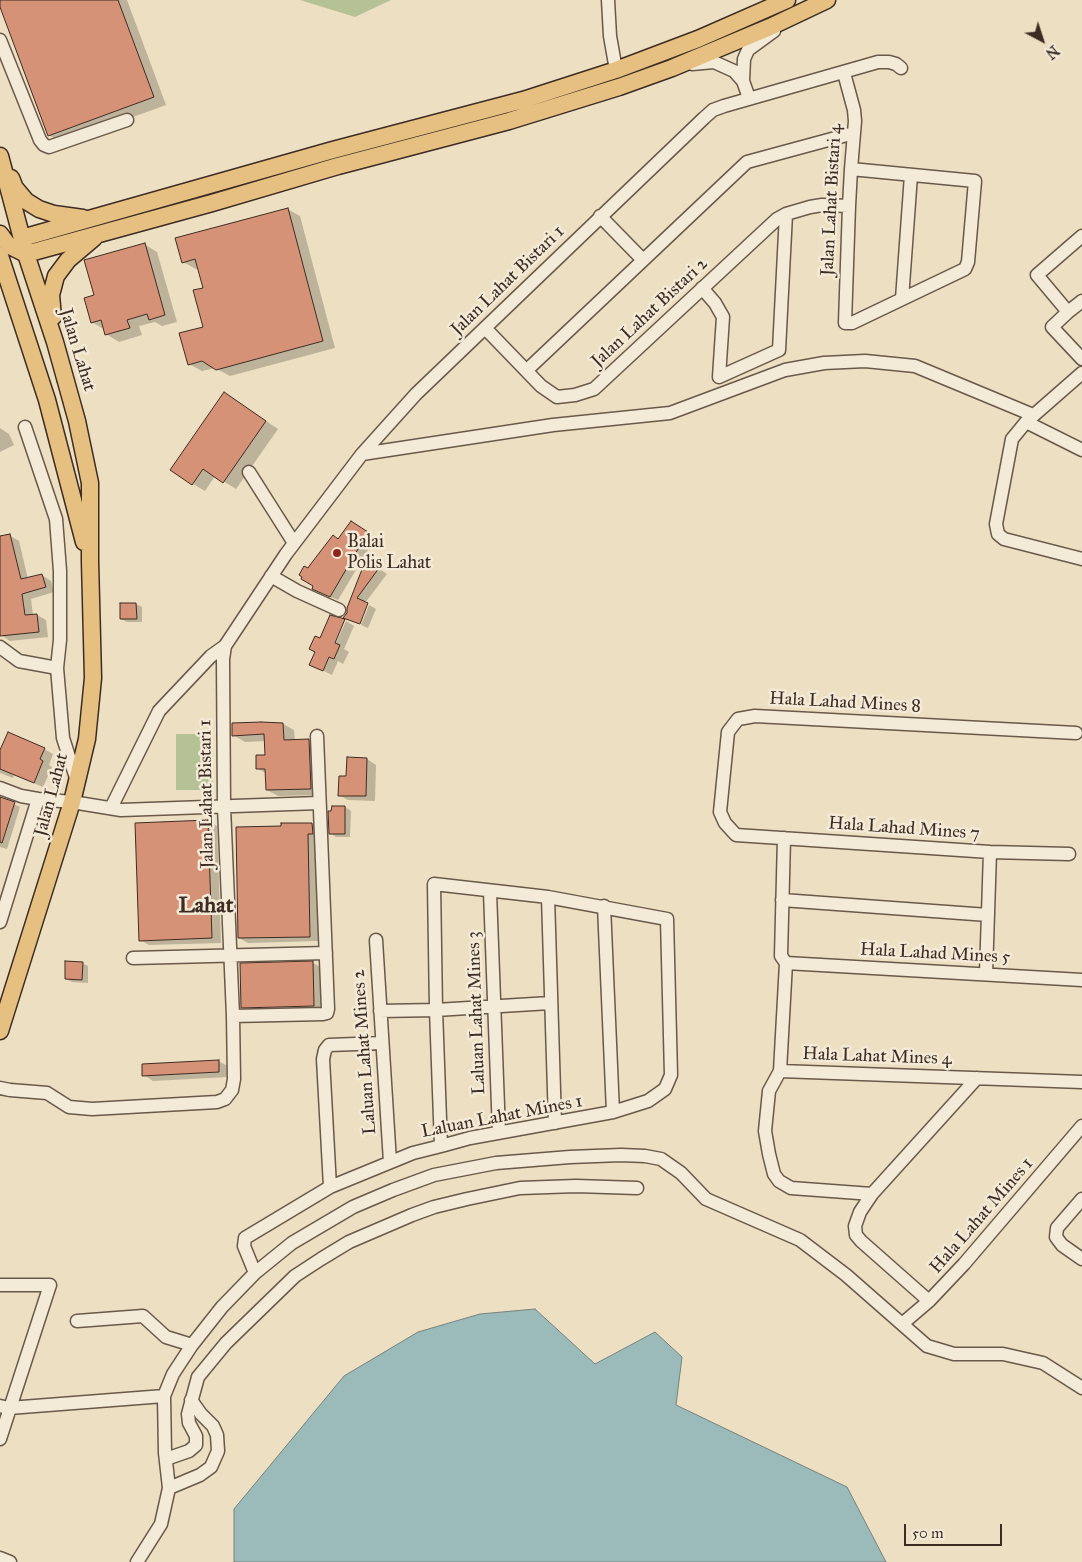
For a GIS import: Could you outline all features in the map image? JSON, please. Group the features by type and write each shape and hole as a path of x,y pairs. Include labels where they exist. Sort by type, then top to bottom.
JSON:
{"main road":[{"path":"70,490 46,370 12,268 22,247 88,219 333,150 522,100 616,70 698,39 787,0"},
{"path":"0,234 8,244 22,247 98,234 338,166 509,121 672,68 827,0"},
{"path":"0,154 15,188 26,201 39,210 88,219"},
{"name":"Jalan Lahat","path":"0,154 22,247 78,421 90,483 93,678 87,739 72,802 0,1031"},
{"path":"54,342 52,295 56,276 68,260 98,234"},
{"name":"Jalan Lahat","path":"0,256 47,400 90,561"}],"street":[{"path":"608,0 610,36 616,70"},
{"path":"749,98 743,81 743,67 748,50 768,35 812,8"},
{"path":"0,40 40,140 44,145 49,147 127,120"},
{"path":"672,68 702,62 714,62 734,71 743,81"},
{"name":"Jalan Lahat Bistari 1","path":"0,1088 47,1093 69,1107 92,1109 217,1102 225,1099 232,1090 234,1079 224,807 222,659 225,646 294,543 362,454 416,394 713,110 878,62 889,62 896,64 900,68"},
{"name":"Jalan Lahat Bistari 4","path":"844,73 854,110 845,323 852,323 902,299"},
{"path":"527,370 747,162 854,133"},
{"path":"851,169 912,175 975,182 968,262 965,269 902,299 912,175"},
{"name":"Jalan Lahat Bistari 2","path":"485,328 541,386 557,397 575,396 594,389 769,226 786,214 822,205 849,206"},
{"path":"702,288 715,303 722,317 719,377 779,350 786,214"},
{"path":"600,216 644,260"},
{"path":"1068,312 1037,275 1082,236"},
{"path":"1082,301 1052,326 1082,360"},
{"path":"362,454 553,425 670,413 785,370 824,363 865,361 915,366 1029,419 1081,447"},
{"path":"1082,373 1029,419 1012,439 996,524 998,534 1004,539 1082,559"},
{"path":"25,427 56,519 60,571 60,640 57,668 63,738 77,781"},
{"path":"249,472 294,543"},
{"path":"271,576 297,591 339,610"},
{"name":"Jalan Lahat Bistari 1","path":"111,808 159,711 211,656 225,646"},
{"path":"0,647 19,661 57,668"},
{"name":"Hala Lahad Mines 8","path":"736,835 725,823 720,812 728,732 738,719 755,716 1076,733"},
{"path":"233,1016 323,1014 328,1009 317,736"},
{"path":"0,788 38,800 72,802 121,810 319,804"},
{"path":"0,922 38,800"},
{"name":"Hala Lahad Mines 7","path":"736,835 990,852 1069,854"},
{"name":"Hala Lahat Mines 4","path":"784,838 781,956 786,963 780,1071 1082,1082"},
{"path":"986,974 990,852"},
{"path":"441,1146 434,884 490,892 548,897 604,906 613,1112"},
{"name":"Laluan Lahat Mines 3","path":"490,892 499,1133"},
{"path":"548,897 555,1123"},
{"path":"782,900 988,915"},
{"name":"Laluan Lahat Mines 1","path":"255,1273 244,1246 244,1238 330,1187 413,1153 499,1133 613,1112 648,1101 665,1089 671,1075 667,919 604,906"},
{"name":"Laluan Lahat Mines 2","path":"376,940 390,1162"},
{"path":"133,958 326,953"},
{"name":"Hala Lahad Mines 5","path":"786,963 1082,980"},
{"path":"380,1011 436,1010 550,1003"},
{"path":"330,1187 323,1059 325,1050 329,1045 382,1043"},
{"path":"780,1071 769,1091 766,1130 770,1161 774,1174 779,1181 791,1188 872,1194"},
{"path":"929,1301 861,1241 856,1235 855,1226 860,1212 872,1194 977,1078"},
{"name":"Hala Lahat Mines 1","path":"902,1324 929,1301 964,1264 1082,1126"},
{"path":"137,1562 161,1524 169,1488 163,1419 164,1396 173,1374 192,1345 222,1307 255,1273 292,1243 353,1207 434,1175 496,1163 570,1157 645,1156 661,1159 681,1173 706,1199 800,1240 846,1274 927,1346 954,1354 1003,1354 1043,1363 1082,1388"},
{"path":"166,1459 190,1451 196,1445 196,1436 189,1423 188,1414 191,1400 198,1377 226,1343 295,1276 349,1242 434,1206 511,1190 576,1186 637,1188"},
{"path":"1082,1199 1057,1228 1056,1237 1062,1245 1082,1259"},
{"path":"0,1285 50,1285 4,1407 0,1439"},
{"path":"77,1321 142,1316 166,1337 192,1345"},
{"path":"4,1407 164,1396"},
{"path":"169,1488 200,1475 211,1467 218,1451 217,1436 213,1426 191,1400"},
{"path":"0,1558 10,1562"}],"green space":[{"path":"300,0 391,0 355,17"},
{"path":"176,734 213,734 213,790 176,790"}],"water":[{"path":"535,1309 595,1364 655,1332 682,1357 676,1405 847,1487 886,1562 234,1562 234,1509 344,1376 418,1332 480,1314"}],"building":[{"path":"0,0 118,0 154,97 48,136 0,7"},
{"path":"288,208 323,341 216,370 202,361 188,365 179,333 203,327 193,290 203,288 195,259 182,263 175,238"},
{"path":"145,243 165,315 149,320 147,314 127,320 130,328 105,335 101,320 91,323 84,298 94,295 84,260"},
{"path":"224,392 266,421 223,483 203,469 192,485 170,470"},
{"path":"351,521 368,532 330,597 312,589 313,586 301,579 302,577 299,575 304,566 308,568 333,535 338,539"},
{"path":"10,534 21,579 42,574 46,587 22,594 25,615 37,614 39,632 0,636 0,536"},
{"path":"366,559 379,568 357,598 368,603 360,624 343,618 347,613 347,608"},
{"path":"120,603 136,603 137,619 120,619"},
{"path":"330,615 345,619 335,643 340,645 334,659 329,657 323,671 309,665 315,652 309,649 315,636 320,638"},
{"path":"232,723 283,723 284,740 309,739 311,789 266,790 265,769 256,769 256,755 265,755 264,734 232,736"},
{"path":"8,732 45,748 40,759 43,761 34,783 0,769 0,750"},
{"path":"347,757 367,758 366,796 338,796 339,776 346,776"},
{"path":"0,797 15,802 2,843 0,842"},
{"path":"332,806 345,806 345,834 329,834 328,811 331,811"},
{"path":"208,820 212,938 139,941 135,823"},
{"path":"281,823 312,823 313,834 308,834 310,937 238,938 236,827 281,826"},
{"path":"65,961 83,962 82,980 65,979"},
{"path":"313,961 314,1006 241,1008 240,963"},
{"path":"219,1060 219,1072 142,1076 142,1064"}],"place":[{"name":"Balai Polis Lahat","path":"337,553"}],"district":[{"name":"Lahat","path":"206,907"}]}
